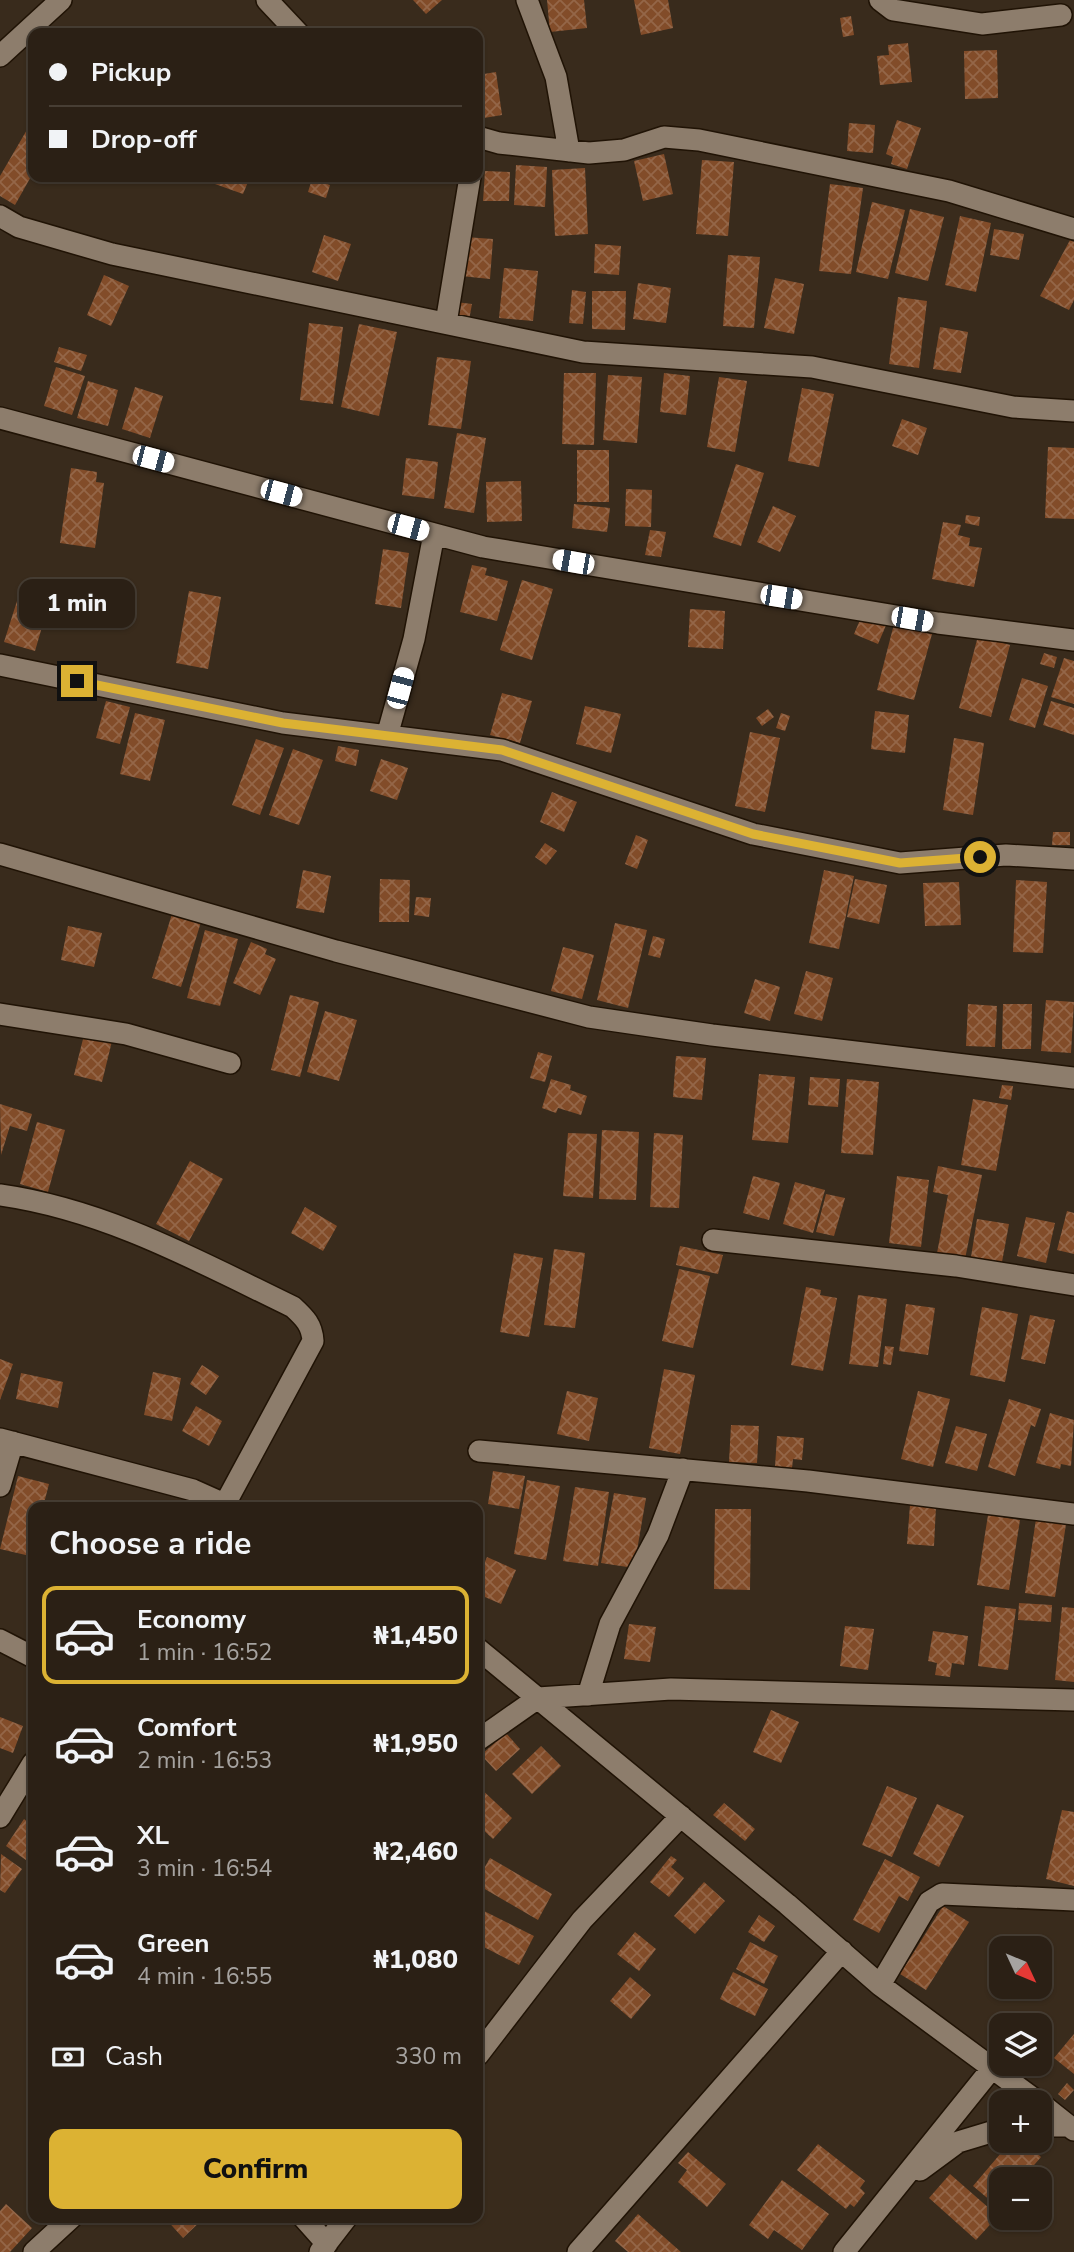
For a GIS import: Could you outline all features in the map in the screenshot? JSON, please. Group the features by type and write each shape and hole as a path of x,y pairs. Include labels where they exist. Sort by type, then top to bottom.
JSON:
{"street":[{"path":"30,28 61,0"},
{"path":"267,0 293,28"},
{"path":"527,0 556,77 569,151"},
{"path":"880,0 893,10 982,24 1061,15"},
{"path":"0,56 28,30"},
{"path":"483,138 499,144 589,153 624,150 664,137 699,140 950,191 1074,229"},
{"path":"446,323 469,182"},
{"path":"0,216 19,227 112,254 583,352 811,367 1013,407 1074,411"},
{"path":"0,418 483,547 897,616 1074,640"},
{"path":"387,736 414,639 434,534"},
{"path":"0,665 283,723 502,750 753,834 900,863 1006,855 1074,859"},
{"path":"0,853 336,951 589,1017 1074,1079"},
{"path":"0,1014 126,1034 230,1063"},
{"path":"0,1195 50,1202 156,1240 293,1307 307,1320 312,1329 313,1341 230,1502"},
{"path":"713,1240 956,1266 1074,1285"},
{"path":"0,1486 6,1441 190,1498 212,1502"},
{"path":"479,1451 683,1469 1074,1514"},
{"path":"588,1695 610,1624 653,1547 683,1469"},
{"path":"0,1640 28,1654"},
{"path":"483,1653 880,1985 989,2064"},
{"path":"483,1736 538,1698 671,1689 1074,1700"},
{"path":"0,1817 28,1771"},
{"path":"483,2049 582,1920 681,1816"},
{"path":"880,1985 929,1902 936,1896 943,1894 1074,1900"},
{"path":"578,2252 842,1951"},
{"path":"844,2252 989,2072"},
{"path":"1004,2076 1022,2090"},
{"path":"1052,2113 1071,2128"},
{"path":"1052,2127 1071,2128"},
{"path":"897,2186 958,2142 989,2133"},
{"path":"34,2252 65,2223"},
{"path":"307,2223 324,2248 343,2223"}],"building":[{"path":"413,0 442,0 426,14"},
{"path":"547,0 584,0 587,28 550,32"},
{"path":"634,0 668,0 673,28 641,35"},
{"path":"851,16 854,35 843,37 840,18"},
{"path":"908,43 912,82 880,85 877,56 889,55 888,45"},
{"path":"997,50 998,98 965,99 964,51"},
{"path":"496,72 502,115 483,118 483,74"},
{"path":"897,120 921,128 907,169 891,164 893,157 886,154"},
{"path":"849,123 875,125 873,153 847,151"},
{"path":"28,128 28,182 15,205 0,196 0,176"},
{"path":"664,154 673,194 643,201 634,161"},
{"path":"702,160 734,162 728,236 696,234"},
{"path":"516,165 547,167 545,207 514,205"},
{"path":"585,168 588,234 555,236 552,170"},
{"path":"485,171 510,172 509,201 483,201"},
{"path":"216,182 248,182 243,194 215,184"},
{"path":"311,182 330,185 326,198 308,192"},
{"path":"830,184 863,188 851,274 819,271"},
{"path":"872,202 905,210 888,279 856,272"},
{"path":"910,209 944,217 928,281 895,273"},
{"path":"960,216 991,223 976,292 945,285"},
{"path":"994,229 1024,234 1019,260 990,255"},
{"path":"324,235 351,244 338,281 312,272"},
{"path":"465,237 493,239 490,279 461,276"},
{"path":"1070,240 1074,242 1074,300 1069,310 1040,296"},
{"path":"595,244 621,246 619,275 594,273"},
{"path":"728,255 760,257 754,328 723,326"},
{"path":"504,268 538,271 533,321 499,318"},
{"path":"104,275 129,286 111,326 87,315"},
{"path":"775,278 804,284 794,334 764,328"},
{"path":"638,283 671,288 666,323 633,319"},
{"path":"572,290 586,292 583,324 569,323"},
{"path":"592,291 626,291 625,330 592,329"},
{"path":"898,297 927,301 919,368 889,364"},
{"path":"456,302 472,304 469,320 453,317"},
{"path":"309,323 343,327 333,404 300,400"},
{"path":"359,324 397,332 379,416 341,407"},
{"path":"940,327 968,332 961,373 933,369"},
{"path":"59,347 87,355 81,371 54,362"},
{"path":"437,357 471,361 461,429 428,425"},
{"path":"56,367 85,376 72,415 44,406"},
{"path":"564,373 596,373 594,445 562,444"},
{"path":"664,373 690,376 686,415 660,412"},
{"path":"608,375 642,377 637,443 603,440"},
{"path":"719,377 747,381 735,452 707,447"},
{"path":"88,381 118,390 108,426 77,418"},
{"path":"135,387 163,396 150,438 122,429"},
{"path":"802,388 834,394 819,467 788,461"},
{"path":"902,419 927,428 918,455 892,446"},
{"path":"457,433 486,438 474,513 444,508"},
{"path":"1048,447 1074,448 1074,519 1045,518"},
{"path":"577,450 609,450 609,502 577,502"},
{"path":"406,458 438,462 434,499 402,495"},
{"path":"736,464 764,473 741,546 713,537"},
{"path":"71,468 97,472 96,482 104,483 95,548 60,543"},
{"path":"521,481 522,521 487,522 486,482"},
{"path":"626,489 652,490 651,527 625,526"},
{"path":"574,504 610,508 607,532 572,528"},
{"path":"773,506 796,516 780,552 757,542"},
{"path":"966,515 980,517 979,526 965,523"},
{"path":"943,522 961,525 958,535 970,538 969,546 982,548 974,587 932,579"},
{"path":"650,530 666,532 661,557 645,555"},
{"path":"383,549 409,553 401,608 375,604"},
{"path":"472,565 487,568 485,575 508,581 497,621 460,612"},
{"path":"522,580 553,589 532,660 500,650"},
{"path":"189,591 221,597 208,669 176,663"},
{"path":"17,601 47,610 35,651 4,642"},
{"path":"690,609 725,611 723,649 688,647"},
{"path":"863,613 887,623 878,644 854,634"},
{"path":"894,624 932,634 914,700 877,690"},
{"path":"978,636 1010,645 991,717 959,708"},
{"path":"1044,653 1057,657 1054,668 1040,664"},
{"path":"1064,658 1074,661 1074,704 1051,697"},
{"path":"1022,678 1048,686 1035,728 1009,720"},
{"path":"502,693 532,701 520,743 490,735"},
{"path":"106,701 130,707 120,744 96,738"},
{"path":"1051,701 1074,708 1074,735 1043,725"},
{"path":"585,706 621,714 611,753 576,744"},
{"path":"768,709 774,717 762,726 756,718"},
{"path":"875,711 909,715 905,753 871,749"},
{"path":"135,713 165,720 150,781 120,774"},
{"path":"781,713 790,716 785,731 776,728"},
{"path":"750,732 780,738 765,812 735,806"},
{"path":"954,738 984,743 973,815 943,810"},
{"path":"256,739 284,748 260,815 232,805"},
{"path":"338,746 359,750 356,766 335,761"},
{"path":"293,749 323,760 299,825 269,815"},
{"path":"381,759 408,768 397,800 370,791"},
{"path":"552,792 577,802 564,832 540,822"},
{"path":"1053,832 1070,832 1070,845 1052,845"},
{"path":"636,835 648,840 637,869 625,864"},
{"path":"545,843 557,851 546,865 535,857"},
{"path":"303,870 331,876 324,913 296,908"},
{"path":"824,870 854,876 839,949 809,943"},
{"path":"380,879 410,880 409,922 379,922"},
{"path":"855,879 887,885 879,924 847,917"},
{"path":"1016,880 1047,882 1043,953 1013,952"},
{"path":"959,882 961,925 925,926 923,883"},
{"path":"416,897 431,898 429,917 414,915"},
{"path":"172,914 201,922 181,987 152,978"},
{"path":"615,923 647,930 628,1008 597,1000"},
{"path":"68,926 102,933 94,967 61,960"},
{"path":"205,930 238,939 220,1006 187,998"},
{"path":"653,936 665,939 660,958 648,955"},
{"path":"251,942 267,949 265,954 276,959 260,995 233,983"},
{"path":"563,947 594,955 582,999 551,991"},
{"path":"806,971 833,978 822,1021 794,1014"},
{"path":"755,979 780,987 770,1021 744,1013"},
{"path":"290,995 319,1002 300,1077 271,1070"},
{"path":"1046,1000 1074,1002 1071,1053 1041,1051"},
{"path":"968,1004 997,1006 995,1047 966,1046"},
{"path":"1003,1004 1032,1004 1031,1049 1002,1049"},
{"path":"325,1011 357,1020 339,1081 307,1072"},
{"path":"84,1035 112,1041 102,1082 74,1075"},
{"path":"538,1052 552,1056 545,1082 530,1078"},
{"path":"676,1056 706,1058 702,1100 673,1097"},
{"path":"759,1074 795,1077 788,1143 752,1140"},
{"path":"810,1077 840,1079 838,1107 808,1105"},
{"path":"551,1079 571,1085 570,1090 587,1096 581,1115 558,1108 556,1113 542,1108"},
{"path":"847,1079 879,1082 873,1155 841,1153"},
{"path":"1002,1085 1013,1086 1011,1100 999,1098"},
{"path":"973,1099 1008,1105 996,1171 961,1165"},
{"path":"0,1104 32,1114 27,1131 10,1126 1,1155"},
{"path":"37,1122 65,1130 48,1192 20,1184"},
{"path":"602,1130 639,1132 636,1200 599,1199"},
{"path":"568,1133 597,1134 593,1198 563,1196"},
{"path":"654,1133 683,1135 679,1208 650,1207"},
{"path":"190,1161 223,1179 189,1241 156,1224"},
{"path":"938,1166 982,1175 965,1259 937,1253 948,1195 933,1192"},
{"path":"753,1176 780,1183 769,1220 743,1213"},
{"path":"897,1176 929,1180 921,1247 889,1243"},
{"path":"795,1182 825,1190 813,1233 783,1224"},
{"path":"826,1194 845,1198 834,1236 816,1232"},
{"path":"305,1207 337,1226 323,1251 291,1233"},
{"path":"1067,1211 1074,1213 1074,1254 1057,1250"},
{"path":"1026,1217 1055,1223 1046,1263 1017,1256"},
{"path":"977,1219 1009,1224 1002,1262 971,1257"},
{"path":"680,1246 723,1255 718,1274 676,1265"},
{"path":"554,1249 585,1253 575,1328 544,1325"},
{"path":"514,1253 543,1258 529,1337 500,1332"},
{"path":"679,1269 710,1276 693,1348 662,1341"},
{"path":"806,1287 821,1290 820,1295 837,1298 823,1371 791,1365"},
{"path":"858,1295 887,1299 878,1367 849,1364"},
{"path":"906,1304 935,1308 928,1355 899,1351"},
{"path":"982,1307 1018,1314 1005,1382 970,1375"},
{"path":"1030,1315 1055,1320 1045,1364 1021,1359"},
{"path":"885,1346 894,1347 891,1365 883,1364"},
{"path":"0,1359 13,1364 0,1400"},
{"path":"202,1365 219,1376 206,1395 190,1384"},
{"path":"664,1369 695,1375 680,1454 649,1448"},
{"path":"153,1372 181,1378 172,1421 144,1415"},
{"path":"21,1373 63,1382 58,1408 16,1399"},
{"path":"567,1391 598,1398 589,1441 557,1434"},
{"path":"918,1391 950,1399 933,1467 901,1459"},
{"path":"1009,1399 1041,1409 1035,1427 1031,1425 1015,1476 988,1467"},
{"path":"196,1406 222,1421 209,1446 182,1431"},
{"path":"1050,1413 1074,1420 1071,1466 1061,1464 1060,1469 1036,1463"},
{"path":"731,1425 759,1426 757,1463 729,1462"},
{"path":"956,1426 987,1434 977,1471 945,1463"},
{"path":"777,1436 804,1438 802,1460 793,1459 792,1468 775,1467"},
{"path":"493,1471 525,1476 519,1509 488,1504"},
{"path":"18,1476 49,1484 44,1502 28,1502 28,1556 0,1549"},
{"path":"527,1480 560,1486 546,1560 514,1554"},
{"path":"575,1487 609,1492 598,1566 563,1561"},
{"path":"614,1493 646,1498 634,1568 601,1563"},
{"path":"910,1505 936,1506 934,1546 907,1544"},
{"path":"715,1509 751,1509 750,1590 714,1589"},
{"path":"988,1515 1020,1520 1009,1590 977,1585"},
{"path":"1036,1519 1066,1524 1055,1597 1025,1593"},
{"path":"487,1557 516,1570 501,1604 483,1596 483,1566"},
{"path":"1019,1603 1052,1605 1051,1622 1018,1620"},
{"path":"985,1606 1016,1609 1008,1670 978,1666"},
{"path":"1062,1607 1074,1608 1074,1682 1055,1680"},
{"path":"629,1624 656,1627 650,1662 624,1659"},
{"path":"845,1626 874,1629 868,1670 840,1666"},
{"path":"933,1631 968,1636 964,1665 952,1663 950,1677 935,1675 937,1663 928,1661"},
{"path":"771,1710 799,1722 781,1763 753,1752"},
{"path":"0,1717 23,1726 13,1753 0,1748"},
{"path":"506,1733 520,1749 496,1771 483,1757 483,1753"},
{"path":"541,1746 561,1766 532,1794 512,1774"},
{"path":"887,1786 917,1798 892,1857 862,1845"},
{"path":"483,1791 512,1818 493,1839 483,1830"},
{"path":"724,1803 755,1829 745,1841 713,1815"},
{"path":"937,1804 964,1816 939,1867 913,1854"},
{"path":"1062,1810 1074,1812 1074,1886 1046,1879"},
{"path":"24,1819 28,1822 28,1861 6,1846"},
{"path":"1,1854 22,1869 5,1893 0,1890"},
{"path":"671,1856 677,1860 671,1867 684,1878 669,1897 650,1882"},
{"path":"490,1858 552,1894 538,1920 483,1888 483,1870"},
{"path":"885,1859 920,1877 908,1901 899,1896 879,1933 853,1920"},
{"path":"704,1882 725,1901 695,1934 674,1916"},
{"path":"943,1906 969,1922 926,1990 900,1974"},
{"path":"483,1910 534,1936 519,1965 483,1947"},
{"path":"759,1915 775,1926 764,1942 748,1932"},
{"path":"635,1932 656,1949 639,1971 617,1954"},
{"path":"750,1942 778,1956 764,1984 736,1969"},
{"path":"733,1972 768,1989 755,2016 720,1999"},
{"path":"630,1977 651,1995 631,2019 610,2001"},
{"path":"1074,2034 1074,2074 1054,2058"},
{"path":"1067,2083 1074,2090 1065,2100 1058,2094"},
{"path":"818,2144 865,2181 860,2188 865,2193 854,2207 850,2204 846,2209 797,2170"},
{"path":"688,2152 726,2184 707,2207 678,2182 687,2170 678,2163"},
{"path":"1001,2153 1037,2153 1041,2157 1032,2167 989,2167"},
{"path":"989,2167 989,2199 973,2186"},
{"path":"950,2174 989,2208 989,2226 976,2240 929,2198"},
{"path":"782,2180 829,2214 802,2250 774,2230 768,2239 749,2225"},
{"path":"6,2204 32,2228 10,2252 0,2252 0,2211"},
{"path":"638,2214 681,2252 628,2252 615,2241"},
{"path":"169,2223 199,2223 183,2238"}],"route":[{"path":"77,681 283,723 502,750 753,834 900,863 980,857"}]}
